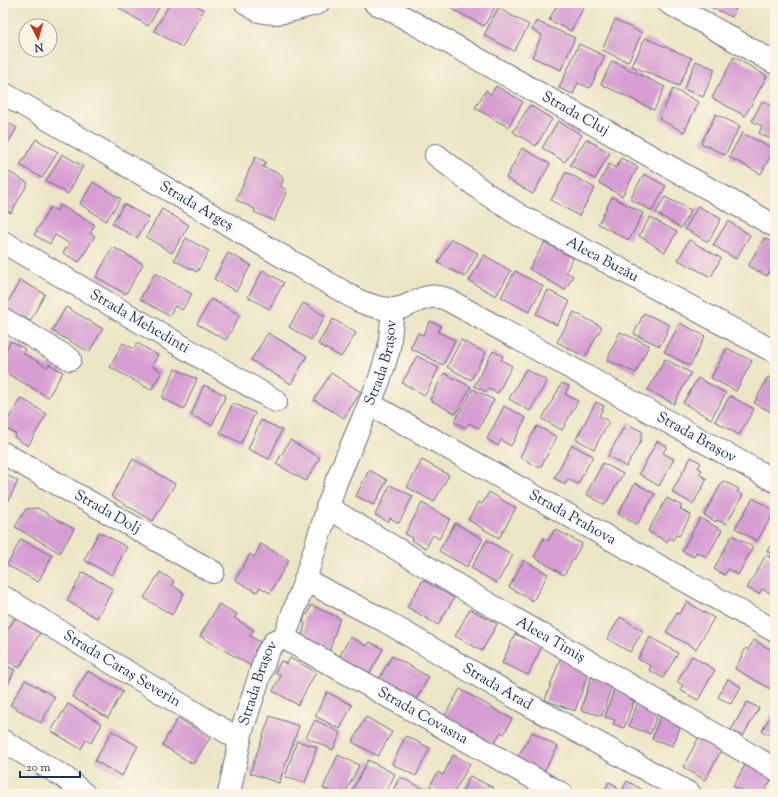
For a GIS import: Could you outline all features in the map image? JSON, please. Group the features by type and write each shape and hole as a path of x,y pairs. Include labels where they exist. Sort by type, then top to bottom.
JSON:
{"street":[{"path":"246,3 258,11 271,14 290,11 318,3"},
{"name":"Strada Cluj","path":"375,3 389,9 775,226"},
{"path":"669,3 775,62"},
{"name":"Strada Argeș","path":"3,93 359,301 379,308 393,309"},
{"name":"Aleea Buzău","path":"436,155 485,193 519,215 775,352"},
{"name":"Strada Mehedinti","path":"3,242 276,401"},
{"name":"Strada Brașov","path":"229,794 246,716 267,653 275,641 284,638 305,580 336,482 379,381 388,349 393,309 406,306 427,297 438,297 450,301 775,482"},
{"path":"3,318 70,359"},
{"name":"Strada Prahova","path":"370,404 775,631"},
{"name":"Strada Dolj","path":"3,453 213,572"},
{"name":"Aleea Timiș","path":"327,507 487,603 775,769"},
{"name":"Strada Arad","path":"305,580 383,620 513,696 690,794"},
{"name":"Strada Caraș Severin","path":"3,597 240,740"},
{"name":"Strada Covasna","path":"284,638 562,794"},
{"path":"3,741 64,777 84,794"}],"building":[{"path":"122,3 162,3 148,26 119,8"},
{"path":"170,3 192,3 204,10 182,47 154,31"},
{"path":"455,3 497,3 484,26 452,9"},
{"path":"558,3 586,3 571,31 549,20"},
{"path":"711,3 739,3 732,17 709,6"},
{"path":"498,8 529,25 514,51 484,35"},
{"path":"615,20 642,33 628,62 602,50"},
{"path":"536,21 575,38 561,70 532,57 542,35 532,30"},
{"path":"645,38 692,58 679,86 632,66"},
{"path":"579,44 605,56 590,88 578,83 573,94 559,88"},
{"path":"734,57 767,76 745,116 712,98"},
{"path":"612,61 665,87 654,110 601,84"},
{"path":"696,61 715,69 703,97 684,89"},
{"path":"496,86 523,102 508,127 475,108 486,90 491,94"},
{"path":"673,89 699,102 684,132 659,119"},
{"path":"762,101 775,108 775,134 772,140 759,133 762,126 752,121"},
{"path":"530,105 552,119 536,146 513,132"},
{"path":"716,114 740,126 725,155 701,143"},
{"path":"3,120 17,128 3,151"},
{"path":"558,121 582,135 565,162 542,148"},
{"path":"742,133 774,149 761,174 729,157"},
{"path":"36,139 58,152 42,178 20,165"},
{"path":"586,139 610,153 595,179 570,165"},
{"path":"522,148 550,164 533,194 506,178"},
{"path":"62,154 83,166 68,194 46,181"},
{"path":"255,157 266,162 263,167 280,174 283,179 281,187 287,190 274,221 254,212 255,209 236,200"},
{"path":"621,158 638,167 622,196 599,183 609,164 616,168"},
{"path":"7,171 28,183 11,213 3,208 3,176 4,177"},
{"path":"566,172 595,188 579,216 551,200"},
{"path":"644,174 666,186 652,211 630,199"},
{"path":"93,182 121,199 106,221 80,204"},
{"path":"612,197 643,213 629,240 598,224"},
{"path":"665,197 691,210 681,228 656,213"},
{"path":"124,204 149,218 137,238 112,224"},
{"path":"60,205 95,225 90,233 95,236 79,262 63,253 69,243 55,235 50,244 34,235 50,207 57,211"},
{"path":"698,206 721,219 708,242 685,229"},
{"path":"162,209 189,225 172,253 146,237"},
{"path":"650,217 677,232 665,252 639,236"},
{"path":"728,221 750,235 736,259 713,245"},
{"path":"186,238 209,251 197,272 174,260"},
{"path":"764,238 775,244 775,263 767,276 748,266"},
{"path":"451,239 478,253 465,277 438,263"},
{"path":"689,240 721,258 711,277 678,260"},
{"path":"545,242 573,258 566,272 573,276 565,290 529,269"},
{"path":"113,247 143,264 126,294 96,277"},
{"path":"228,253 251,265 236,291 214,279"},
{"path":"484,255 511,271 496,296 469,281"},
{"path":"263,270 284,283 269,309 248,297"},
{"path":"515,271 543,286 529,312 501,297"},
{"path":"155,273 192,294 182,310 175,306 169,316 140,299"},
{"path":"20,280 45,294 30,321 5,308"},
{"path":"548,290 570,302 557,325 536,314"},
{"path":"211,299 240,315 226,340 197,324"},
{"path":"303,303 325,316 311,340 289,327"},
{"path":"66,307 103,329 89,352 52,331"},
{"path":"574,312 602,327 585,357 557,342"},
{"path":"644,313 670,325 660,346 634,334"},
{"path":"333,319 356,333 341,357 318,344"},
{"path":"430,321 441,326 438,332 455,340 443,365 410,348 418,333 423,335"},
{"path":"680,323 705,336 690,366 664,352"},
{"path":"620,332 649,345 636,373 607,360"},
{"path":"268,333 307,356 291,384 251,360"},
{"path":"461,340 486,353 471,380 447,367"},
{"path":"11,341 25,349 23,353 47,367 49,364 63,372 48,397 3,371 3,355"},
{"path":"123,343 134,349 137,343 158,355 152,366 162,372 151,390 110,367"},
{"path":"727,348 752,361 736,391 711,378"},
{"path":"493,351 503,356 501,360 512,366 498,393 488,389 486,392 474,386"},
{"path":"417,356 439,368 425,395 402,383"},
{"path":"665,359 691,373 674,404 648,390"},
{"path":"175,369 197,379 184,409 162,398"},
{"path":"526,369 547,381 530,411 509,399"},
{"path":"331,373 361,392 344,418 314,400"},
{"path":"444,373 471,387 456,414 430,400"},
{"path":"768,377 775,380 775,414 754,403"},
{"path":"698,378 726,393 711,419 683,403"},
{"path":"562,383 569,386 565,394 578,401 562,430 542,419"},
{"path":"204,385 226,395 212,425 191,415"},
{"path":"473,389 494,400 479,428 469,423 466,428 454,422"},
{"path":"730,396 754,409 739,435 715,421"},
{"path":"21,398 47,414 28,446 14,437 16,434 3,427"},
{"path":"596,402 604,406 599,416 609,421 594,449 576,439"},
{"path":"233,403 255,413 241,443 220,433"},
{"path":"504,406 526,418 511,446 501,440 498,446 487,439"},
{"path":"261,420 282,430 269,459 248,449"},
{"path":"626,423 643,432 640,438 642,439 626,467 608,456"},
{"path":"537,426 557,437 540,468 520,457"},
{"path":"290,440 320,458 306,481 276,464"},
{"path":"657,441 667,446 663,453 674,459 659,486 639,474"},
{"path":"572,445 593,456 578,484 568,479 565,484 554,478"},
{"path":"691,457 701,463 698,468 702,470 699,474 707,479 693,504 672,492"},
{"path":"133,459 175,484 153,521 111,496"},
{"path":"422,460 449,475 434,502 407,487"},
{"path":"603,463 623,474 605,505 586,494"},
{"path":"369,470 387,480 374,505 356,496"},
{"path":"4,474 18,481 3,512 3,477"},
{"path":"723,481 739,489 737,492 743,495 726,524 717,520 716,522 704,515"},
{"path":"635,483 655,494 637,525 618,514"},
{"path":"390,485 413,496 399,523 390,518 388,522 375,515"},
{"path":"489,492 516,508 499,538 468,520 478,502 482,504"},
{"path":"667,498 682,506 680,509 691,515 679,536 676,535 673,540 669,538 667,542 648,531"},
{"path":"753,498 775,511 757,541 735,528"},
{"path":"422,503 450,519 439,539 433,535 426,548 411,540 413,538 405,534"},
{"path":"37,508 74,529 60,553 15,527 26,509"},
{"path":"700,518 722,530 707,557 696,552 694,557 682,551"},
{"path":"455,523 483,539 467,567 439,551"},
{"path":"555,529 582,544 564,575 534,557 544,538 548,541"},
{"path":"99,532 127,547 112,575 84,560"},
{"path":"732,535 753,547 738,575 728,569 725,575 714,569"},
{"path":"775,538 775,556 767,551"},
{"path":"21,539 52,556 38,582 7,565"},
{"path":"487,540 513,555 497,583 471,568"},
{"path":"261,544 289,560 270,593 260,587 257,592 235,580 250,554 254,557"},
{"path":"766,555 775,560 775,589 772,594 762,589 759,594 747,588"},
{"path":"524,560 548,574 533,601 509,587"},
{"path":"83,572 113,589 97,618 67,601"},
{"path":"160,572 174,581 172,585 184,593 172,615 144,598"},
{"path":"423,580 454,598 438,625 407,607"},
{"path":"687,602 714,618 696,649 666,632 677,613 679,614"},
{"path":"219,604 237,614 234,618 254,630 250,636 260,642 254,651 259,654 251,666 200,636"},
{"path":"311,605 340,618 329,652 302,636 305,623 303,622 305,614 308,614"},
{"path":"470,609 497,624 482,651 455,636"},
{"path":"620,617 643,631 630,652 607,639"},
{"path":"15,618 40,633 19,668 3,658 3,626 8,629"},
{"path":"515,634 542,646 528,675 502,663"},
{"path":"350,637 367,646 370,642 383,649 367,679 336,663"},
{"path":"650,637 678,653 663,678 649,670 651,666 638,659"},
{"path":"754,640 775,652 774,691 735,669 746,648 748,650"},
{"path":"392,656 429,677 415,702 377,682"},
{"path":"692,656 715,670 698,700 680,690 683,685 677,682"},
{"path":"290,658 316,672 298,705 273,691 281,675 275,672 281,661 287,664"},
{"path":"560,659 590,669 575,711 545,700"},
{"path":"3,664 15,670 3,695"},
{"path":"88,671 123,691 108,718 72,697"},
{"path":"591,677 612,684 602,716 581,710"},
{"path":"728,679 741,687 731,704 718,697"},
{"path":"25,680 55,697 41,723 10,705"},
{"path":"460,689 512,719 504,734 501,732 493,745 444,717"},
{"path":"614,689 636,696 624,728 613,724 615,720 605,717"},
{"path":"327,692 352,705 340,729 315,716"},
{"path":"639,699 660,708 650,734 629,726"},
{"path":"747,702 759,708 743,736 731,730"},
{"path":"68,704 102,724 91,743 86,740 81,749 51,731"},
{"path":"775,707 775,738 762,731"},
{"path":"662,712 683,720 673,746 652,739"},
{"path":"270,716 299,726 279,783 250,773"},
{"path":"366,717 392,732 378,756 352,742"},
{"path":"178,718 210,738 193,764 162,745"},
{"path":"315,720 341,733 333,750 306,737"},
{"path":"112,731 138,746 122,776 95,761"},
{"path":"532,732 558,747 542,775 516,760"},
{"path":"406,736 430,748 416,776 392,764"},
{"path":"699,737 722,749 705,780 683,767"},
{"path":"297,741 317,747 305,783 285,777"},
{"path":"338,755 359,765 345,794 335,794 323,788"},
{"path":"453,755 470,764 453,794 443,794 430,786 438,772 443,775"},
{"path":"368,760 395,774 385,794 358,794 352,791"},
{"path":"748,760 774,775 763,794 743,794 744,792 733,786"},
{"path":"470,776 494,788 491,794 461,794"},
{"path":"400,777 428,791 426,794 391,794"},
{"path":"627,781 650,794 603,794 609,782 617,786 616,788 622,791"}]}
